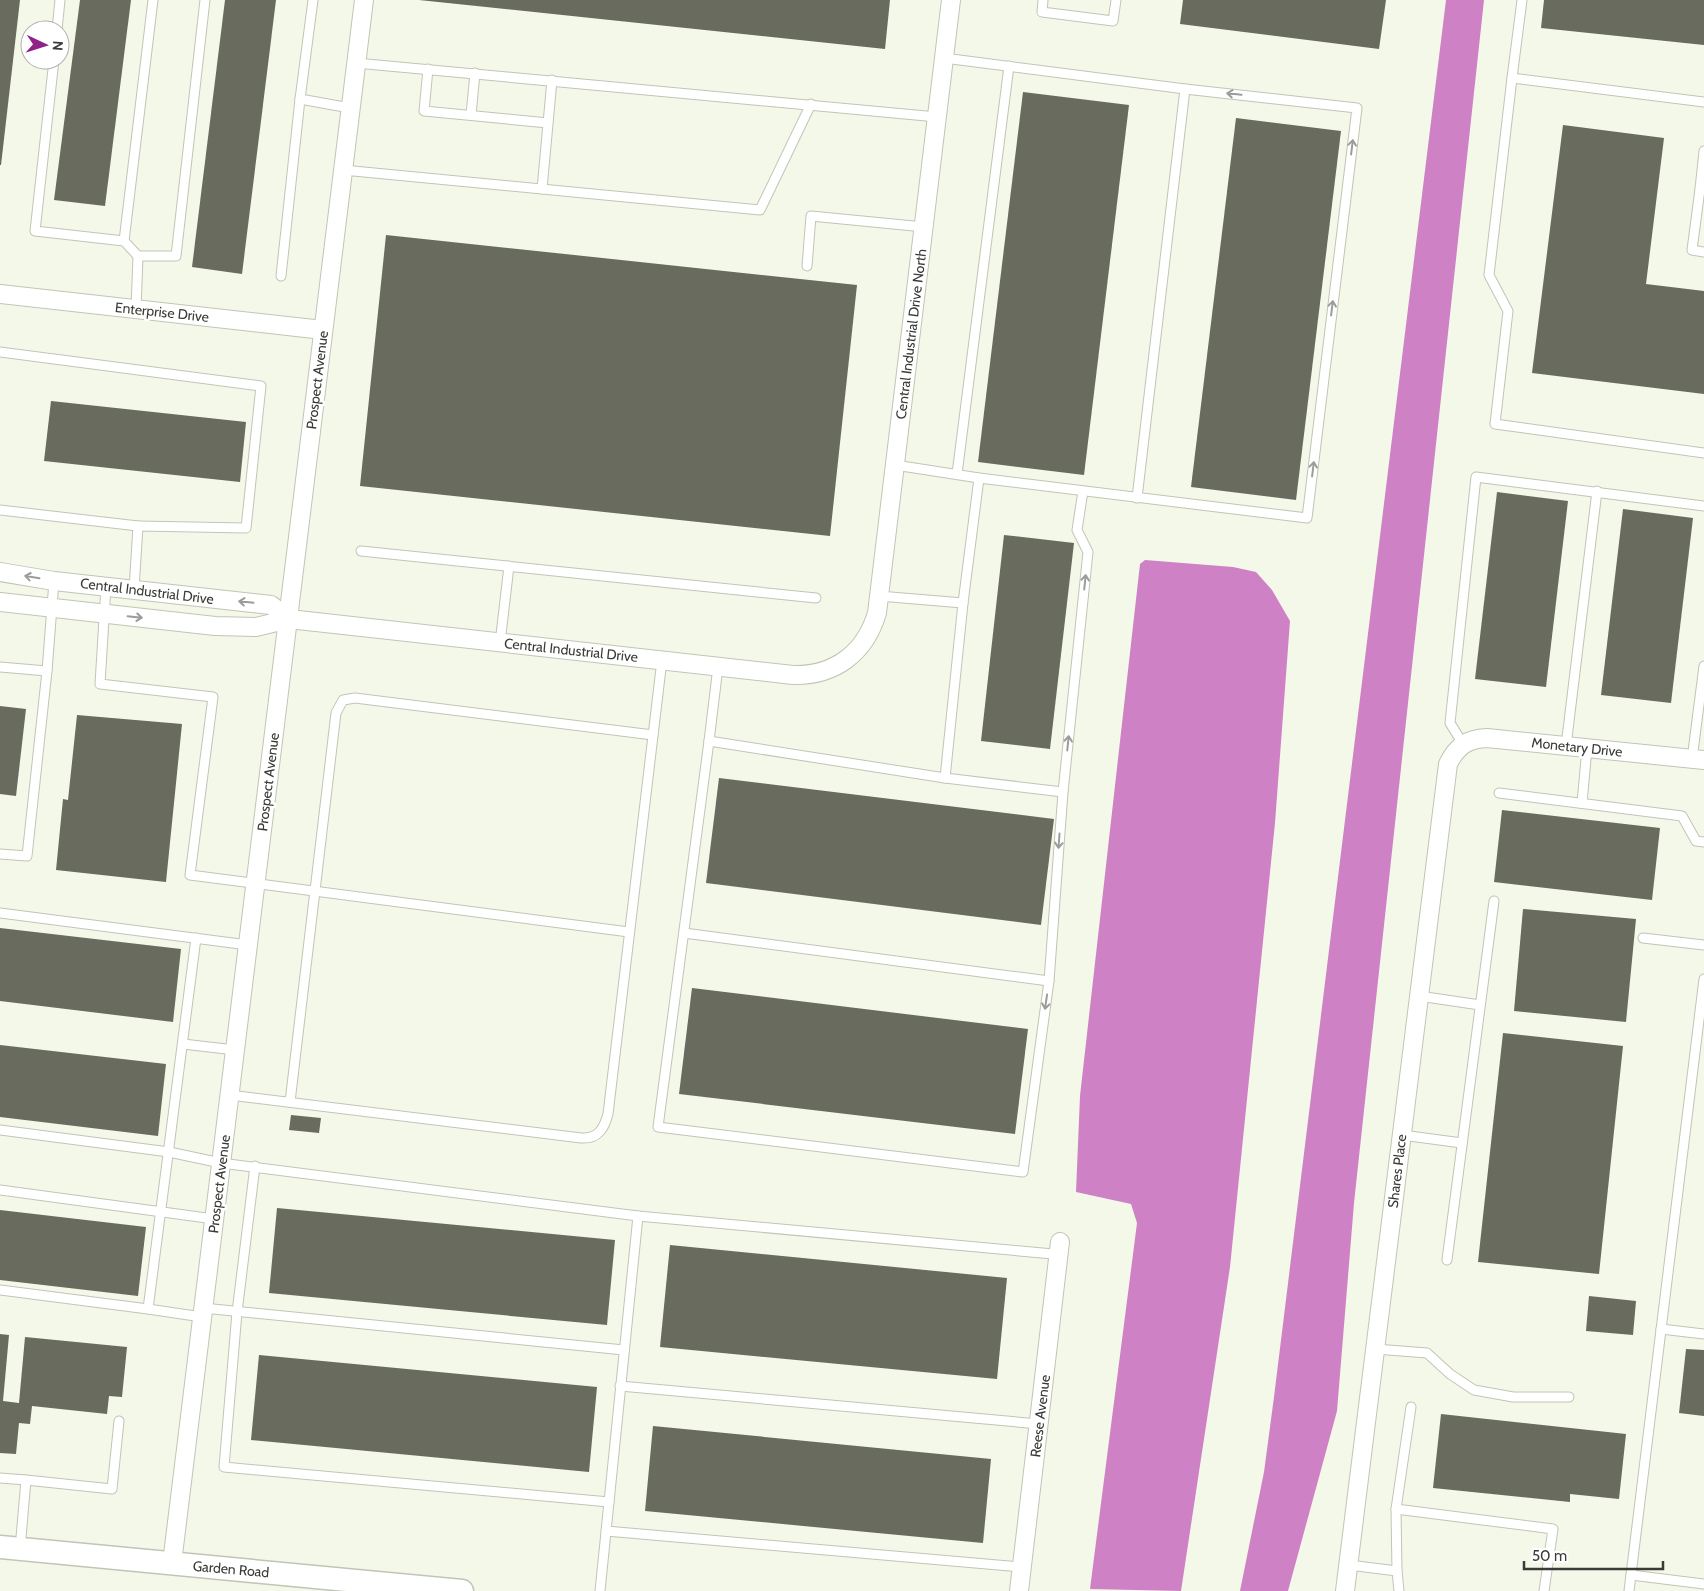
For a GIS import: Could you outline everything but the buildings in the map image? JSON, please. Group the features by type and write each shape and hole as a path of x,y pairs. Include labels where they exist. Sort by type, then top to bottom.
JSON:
{"street":[{"name":"Prospect Avenue","path":"172,1563 364,0"},
{"name":"Central Industrial Drive North","path":"849,659 859,650 873,627 879,596 951,0"},
{"name":"Enterprise Drive","path":"0,294 323,330"},
{"name":"Central Industrial Drive","path":"0,572 271,605 289,619"},
{"name":"Central Industrial Drive","path":"0,602 215,626 256,627 289,619 807,675 833,668 849,659"},
{"name":"Monetary Drive","path":"1458,748 1475,739 1487,738 1698,759"},
{"name":"Shares Place","path":"1346,1591 1448,764 1458,748"},
{"name":"Reese Avenue","path":"1020,1591 1060,1242"},
{"name":"Garden Road","path":"10,1548 462,1591"}],"lane":[{"path":"58,20 60,0"},
{"path":"124,242 153,0"},
{"path":"53,70 35,231 124,242 138,256 176,256 205,0"},
{"path":"281,276 300,99 313,0"},
{"path":"1043,0 1042,12 1114,21 1116,0"},
{"path":"1522,0 1490,275 1508,311 1495,424 1704,453"},
{"path":"895,465 979,478 1307,518 1356,108 1185,89 944,58"},
{"path":"356,63 938,117"},
{"path":"957,474 1009,66"},
{"path":"428,69 424,111 548,123"},
{"path":"471,115 475,73"},
{"path":"1512,78 1704,102"},
{"path":"542,189 552,80"},
{"path":"1138,498 1185,89"},
{"path":"300,99 350,108"},
{"path":"343,170 760,210 811,104"},
{"path":"1704,151 1702,189 1692,250 1704,252"},
{"path":"806,266 811,216 924,227"},
{"path":"136,309 138,256"},
{"path":"0,352 261,386 246,528 138,526 0,510"},
{"path":"1458,748 1450,723 1476,477 1704,506"},
{"path":"945,778 963,603 979,478"},
{"path":"718,666 658,1128 1024,1172 1049,981 1063,792 1088,552 1077,530 1083,491"},
{"path":"1566,746 1597,491"},
{"path":"134,589 138,526"},
{"path":"361,551 816,598"},
{"path":"500,643 509,566"},
{"path":"0,854 27,856 47,671 54,580"},
{"path":"106,585 100,684 213,697 190,875 316,893 629,932"},
{"path":"879,596 963,603"},
{"path":"230,1095 581,1138 596,1135 605,1126 608,1114 662,660"},
{"path":"1698,759 1704,666"},
{"path":"0,667 47,671"},
{"path":"290,1102 336,713 339,705 348,698 653,735"},
{"path":"709,741 945,778 1063,792"},
{"path":"1582,803 1587,748"},
{"path":"1499,792 1682,816 1696,841 1704,842"},
{"path":"1447,1260 1494,901"},
{"path":"0,913 248,945"},
{"path":"684,933 1049,981"},
{"path":"148,1309 196,938"},
{"path":"1643,938 1704,945"},
{"path":"1629,1591 1704,979"},
{"path":"1419,996 1480,1005"},
{"path":"183,1044 235,1050"},
{"path":"0,1130 169,1152 221,1162 638,1216 1053,1254 1058,1261"},
{"path":"1402,1135 1462,1143"},
{"path":"255,1166 237,1312 224,1467 609,1502"},
{"path":"0,1190 214,1219"},
{"path":"600,1591 638,1216"},
{"path":"0,1290 148,1309 203,1313 237,1312 624,1350"},
{"path":"1661,1328 1704,1334"},
{"path":"1375,1350 1427,1353 1450,1374 1474,1390 1513,1397 1568,1397"},
{"path":"620,1386 1039,1424"},
{"path":"1399,1591 1396,1509 1411,1406"},
{"path":"0,1478 112,1489 119,1421"},
{"path":"10,1548 26,1480"},
{"path":"1396,1509 1553,1528 1544,1591"},
{"path":"606,1531 1022,1567"},
{"path":"1349,1565 1397,1571"},
{"path":"1631,1576 1704,1584"}],"shaded area":[{"path":"1446,0 1484,0 1354,1203 1337,1411 1288,1591 1240,1591 1264,1472 1274,1397"},
{"path":"1145,560 1233,567 1256,572 1272,590 1290,621 1275,823 1230,1267 1181,1591 1090,1589 1137,1223 1131,1204 1076,1192 1080,1096 1140,564"}]}
